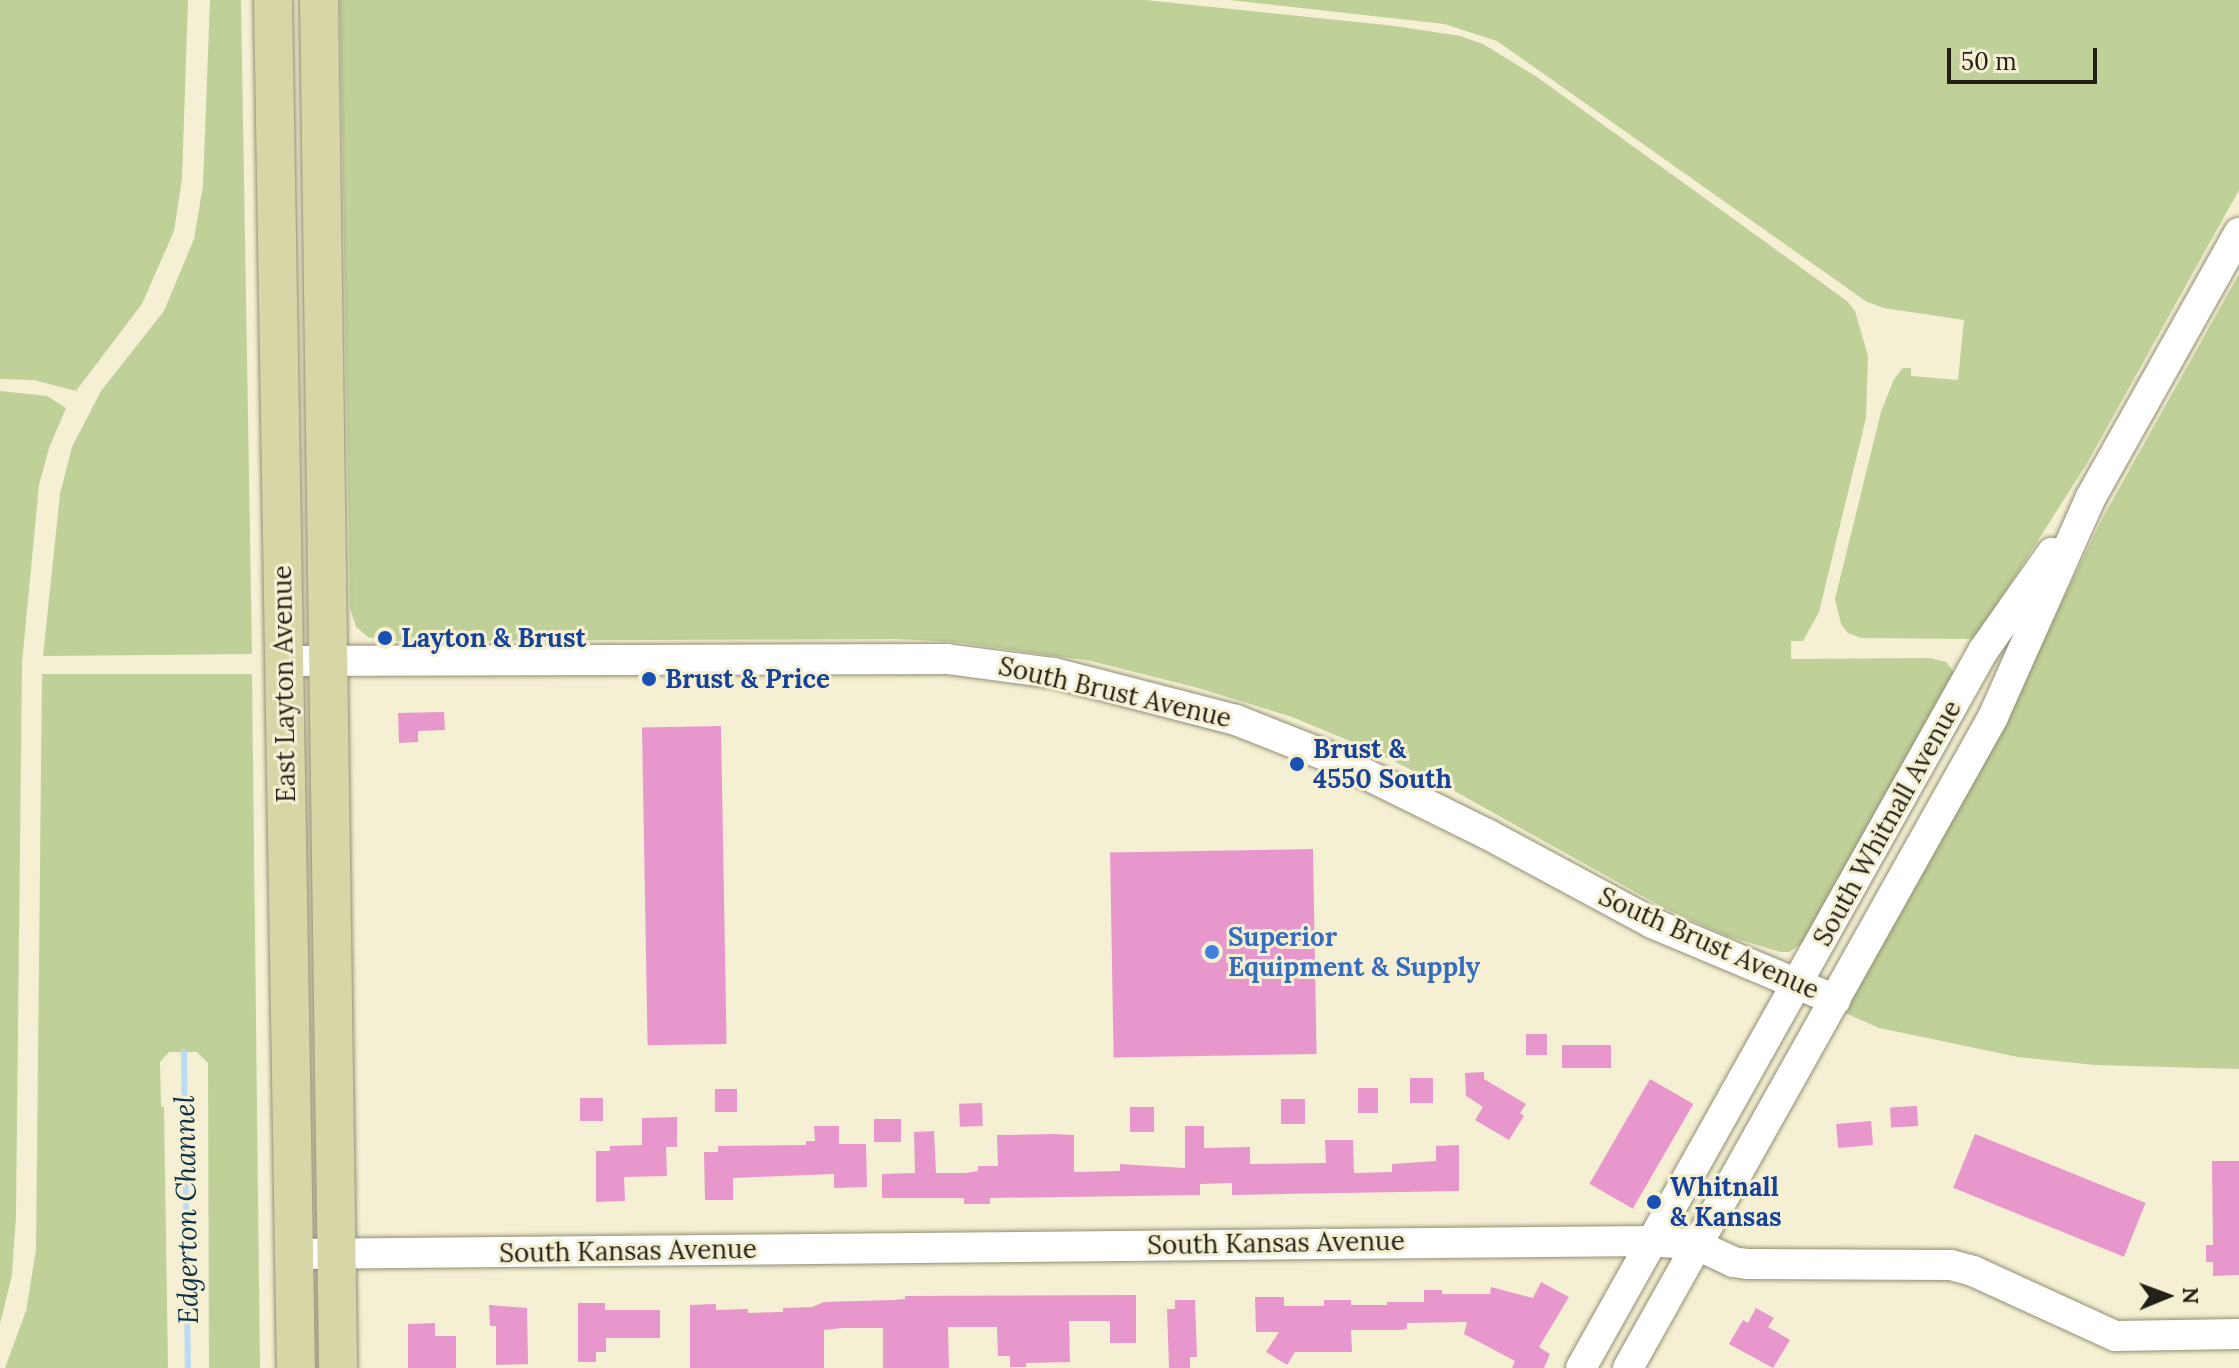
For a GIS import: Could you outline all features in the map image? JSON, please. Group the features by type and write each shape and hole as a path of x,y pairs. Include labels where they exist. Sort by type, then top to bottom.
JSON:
{"main road":[{"name":"East Layton Avenue","path":"273,0 296,1368"},
{"name":"East Layton Avenue","path":"319,0 338,1368"}],"street":[{"name":"South Whitnall Avenue","path":"1628,1368 1993,717 2091,497 2239,233"},
{"name":"South Whitnall Avenue","path":"1581,1368 1983,651 2091,497"},
{"name":"South Brust Avenue","path":"284,661 947,659 1054,673 1236,720 1337,760 1449,814 1652,923 1835,1000"},
{"name":"South Kansas Avenue","path":"294,1254 1653,1241 1697,1245 1733,1262 1748,1264 1951,1265 1973,1271 2115,1336 2239,1334"}],"green space":[{"path":"0,0 188,0 182,179 174,231 142,304 76,391 34,380 0,379"},
{"path":"210,0 241,0 252,654 43,656 60,494 72,447 101,391 164,311 194,239 203,185"},
{"path":"340,0 1145,0 1395,26 1460,36 1483,44 1537,77 1847,301 1855,311 1868,356 1866,418 1819,612 1803,641 1791,641 1791,659 1930,658 1946,662 1955,673 1804,942 1789,952 1780,952 1727,936 1666,909 1456,792 1369,749 1292,717 1198,688 1091,661 955,642 897,639 388,641 368,637 356,627 350,608"},
{"path":"1229,0 2239,0 2239,190 2086,465 1975,639 1861,638 1848,633 1841,624 1835,599 1881,412 1894,379 1903,368 1911,368 1911,376 1958,380 1964,320 1884,308 1867,302 1497,41 1444,24"},
{"path":"2239,274 2239,1069 2095,1065 2018,1057 1879,1028 1843,1012 2000,730 2102,519"},
{"path":"0,391 47,396 66,408 49,448 39,485 22,663 16,1216 12,1275 0,1324"},
{"path":"42,674 252,674 260,1368 209,1368 208,1063 197,1052 169,1052 160,1062 161,1106 164,1107 168,1368 5,1368 26,1311 36,1250"}],"building":[{"path":"444,712 445,730 418,731 418,742 399,743 398,713"},
{"path":"721,726 727,1044 648,1045 642,727"},
{"name":"Superior Equipment & Supply","path":"1313,849 1317,1054 1114,1058 1110,853"},
{"path":"1526,1034 1547,1034 1547,1055 1526,1055"},
{"path":"1562,1045 1611,1045 1611,1068 1562,1068"},
{"path":"1484,1072 1484,1079 1526,1104 1520,1113 1524,1116 1509,1140 1475,1120 1483,1107 1466,1096 1465,1073"},
{"path":"1410,1078 1433,1078 1433,1103 1410,1103"},
{"path":"1650,1079 1693,1104 1633,1209 1590,1184"},
{"path":"1358,1088 1378,1088 1378,1113 1358,1113"},
{"path":"715,1089 737,1089 737,1112 715,1112"},
{"path":"580,1098 603,1098 603,1121 580,1121"},
{"path":"1281,1099 1305,1099 1305,1124 1281,1124"},
{"path":"982,1103 983,1126 960,1127 959,1104"},
{"path":"1917,1106 1918,1126 1891,1127 1890,1107"},
{"path":"1130,1107 1154,1107 1154,1132 1130,1132"},
{"path":"677,1117 677,1147 666,1147 667,1176 624,1177 625,1201 596,1202 596,1151 610,1151 610,1146 642,1145 642,1118"},
{"path":"874,1119 901,1119 901,1142 874,1142"},
{"path":"1871,1121 1873,1145 1838,1148 1836,1124"},
{"path":"814,1126 839,1126 839,1144 866,1144 867,1187 834,1188 834,1174 733,1178 733,1200 705,1200 704,1152 718,1152 718,1146 806,1145 806,1141 815,1141"},
{"path":"1185,1126 1204,1126 1204,1148 1250,1147 1250,1164 1326,1163 1325,1140 1353,1140 1354,1173 1392,1172 1392,1164 1436,1161 1436,1146 1459,1145 1459,1191 1232,1195 1232,1183 1200,1184 1200,1195 990,1198 990,1204 964,1204 964,1198 882,1198 882,1174 915,1173 914,1132 934,1131 936,1173 965,1173 978,1171 978,1166 998,1166 997,1135 1054,1134 1074,1135 1074,1172 1120,1171 1120,1164 1185,1168"},
{"path":"1975,1134 2146,1203 2124,1257 1953,1188"},
{"path":"2212,1161 2239,1161 2239,1275 2213,1276 2213,1262 2206,1262 2206,1245 2213,1245"},
{"path":"1541,1282 1569,1297 1539,1347 1550,1354 1544,1368 1512,1368 1515,1361 1464,1334 1467,1322 1407,1323 1407,1329 1400,1330 1351,1330 1352,1352 1295,1352 1287,1365 1266,1352 1279,1332 1256,1332 1255,1297 1284,1297 1284,1306 1324,1306 1324,1300 1351,1300 1351,1305 1387,1305 1387,1302 1424,1302 1424,1290 1442,1290 1442,1294 1490,1294 1491,1287 1533,1298"},
{"path":"1136,1295 1136,1343 1110,1343 1110,1321 1069,1321 1070,1362 1026,1363 1026,1367 1010,1367 1010,1356 998,1356 997,1327 948,1327 949,1368 883,1368 883,1328 842,1328 824,1330 824,1368 690,1368 690,1305 716,1304 716,1310 748,1309 748,1313 783,1312 783,1308 812,1307 824,1302 905,1299 905,1296"},
{"path":"1175,1300 1195,1300 1197,1357 1190,1357 1190,1368 1169,1368 1167,1309 1175,1309"},
{"path":"578,1303 605,1303 605,1310 660,1310 660,1338 606,1338 606,1352 596,1352 596,1362 578,1362"},
{"path":"489,1305 527,1308 528,1364 496,1365 496,1326 490,1326"},
{"path":"1756,1308 1774,1318 1768,1327 1790,1340 1773,1368 1729,1344 1743,1320 1748,1323"},
{"path":"435,1323 435,1336 456,1336 456,1368 408,1368 408,1324"}],"waterway":[{"name":"Edgerton Channel","path":"184,1052 188,1368"}],"place":[{"name":"Layton & Brust","path":"385,638"},
{"name":"Brust & Price","path":"649,679"},
{"name":"Brust & 4550 South","path":"1297,764"},
{"name":"Superior Equipment & Supply","path":"1212,952"},
{"name":"Whitnall & Kansas","path":"1654,1202"}]}
